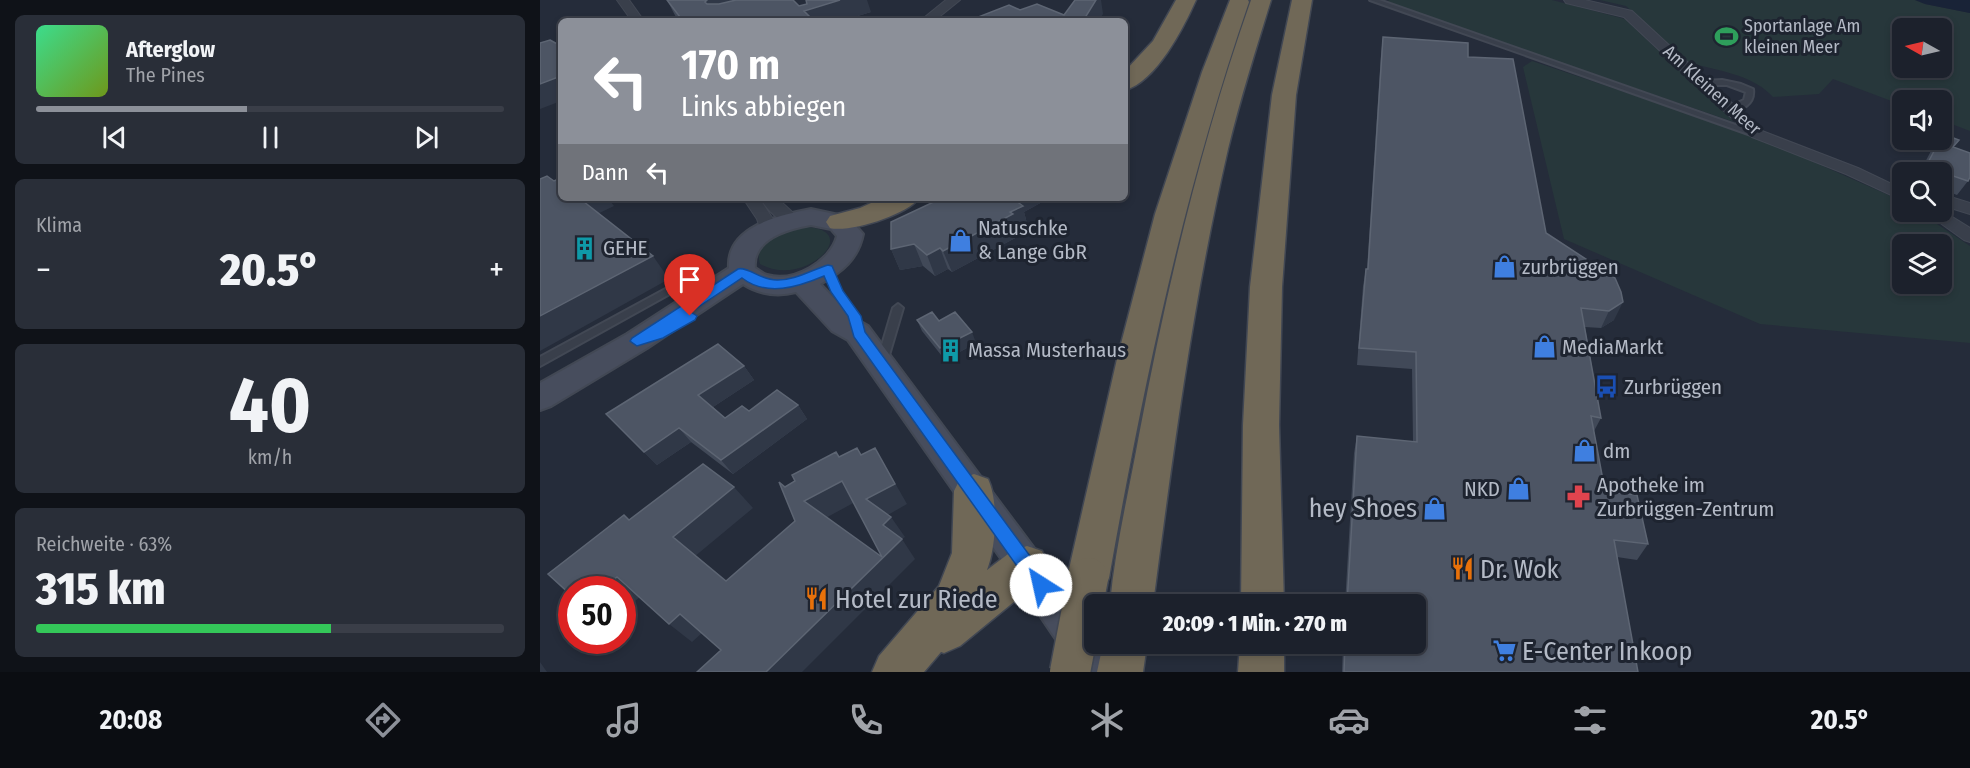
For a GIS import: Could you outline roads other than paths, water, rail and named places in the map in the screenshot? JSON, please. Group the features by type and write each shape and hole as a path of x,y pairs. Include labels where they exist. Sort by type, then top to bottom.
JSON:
{"highway":[{"path":"1128,80 1157,52 1171,32 1186,0"},
{"path":"1102,665 1088,578 1118,430 1171,207 1192,133 1240,0"},
{"path":"1133,594 1154,451 1200,218 1222,125 1262,0"},
{"path":"1262,594 1262,425 1266,287 1284,95 1302,0"},
{"path":"840,222 870,214 898,201"},
{"path":"903,664 955,600 973,554 974,491"},
{"path":"903,664 1027,565"},
{"path":"1262,654 1262,672"}],"main road":[{"path":"540,398 637,341 658,334 749,277 777,285 801,281 828,269 840,260 851,242 851,234 840,222 827,218 793,220 768,230 745,249 741,257 749,277"},
{"path":"828,269 838,292 854,316 858,333"},
{"path":"801,281 842,324 858,333 1102,665"}],"street":[{"path":"623,0 636,18"},
{"path":"930,18 954,0"},
{"name":"Am Kleinen Meer","path":"1570,0 1628,14 1757,134 1892,189"},
{"path":"753,201 765,219 768,230"},
{"path":"770,201 793,220"},
{"path":"1952,203 1970,209"},
{"path":"1948,222 1970,236"}],"lane":[{"path":"1373,0 1757,134"},
{"path":"1704,83 1726,82 1740,85 1750,91 1750,98 1744,106 1732,109"},
{"path":"540,362 671,289"},
{"path":"882,364 898,308"}],"water":[{"path":"1915,0 1970,0 1970,13 1925,4"}],"place":[{"name":"Sportanlage Am kleinen Meer","path":"1726,36"},
{"name":"Natuschke & Lange GbR","path":"960,240"},
{"name":"GEHE","path":"585,248"},
{"name":"zurbrüggen","path":"1504,267"},
{"name":"MediaMarkt","path":"1544,347"},
{"name":"Massa Musterhaus","path":"950,350"},
{"name":"Zurbrüggen","path":"1606,387"},
{"name":"dm","path":"1585,451"},
{"name":"NKD","path":"1518,489"},
{"name":"Apotheke im Zurbrüggen-Zentrum","path":"1579,497"},
{"name":"hey Shoes","path":"1435,508"},
{"name":"Dr. Wok","path":"1462,569"},
{"name":"Hotel zur Riede","path":"817,599"},
{"name":"E-Center Inkoop","path":"1504,651"}]}
